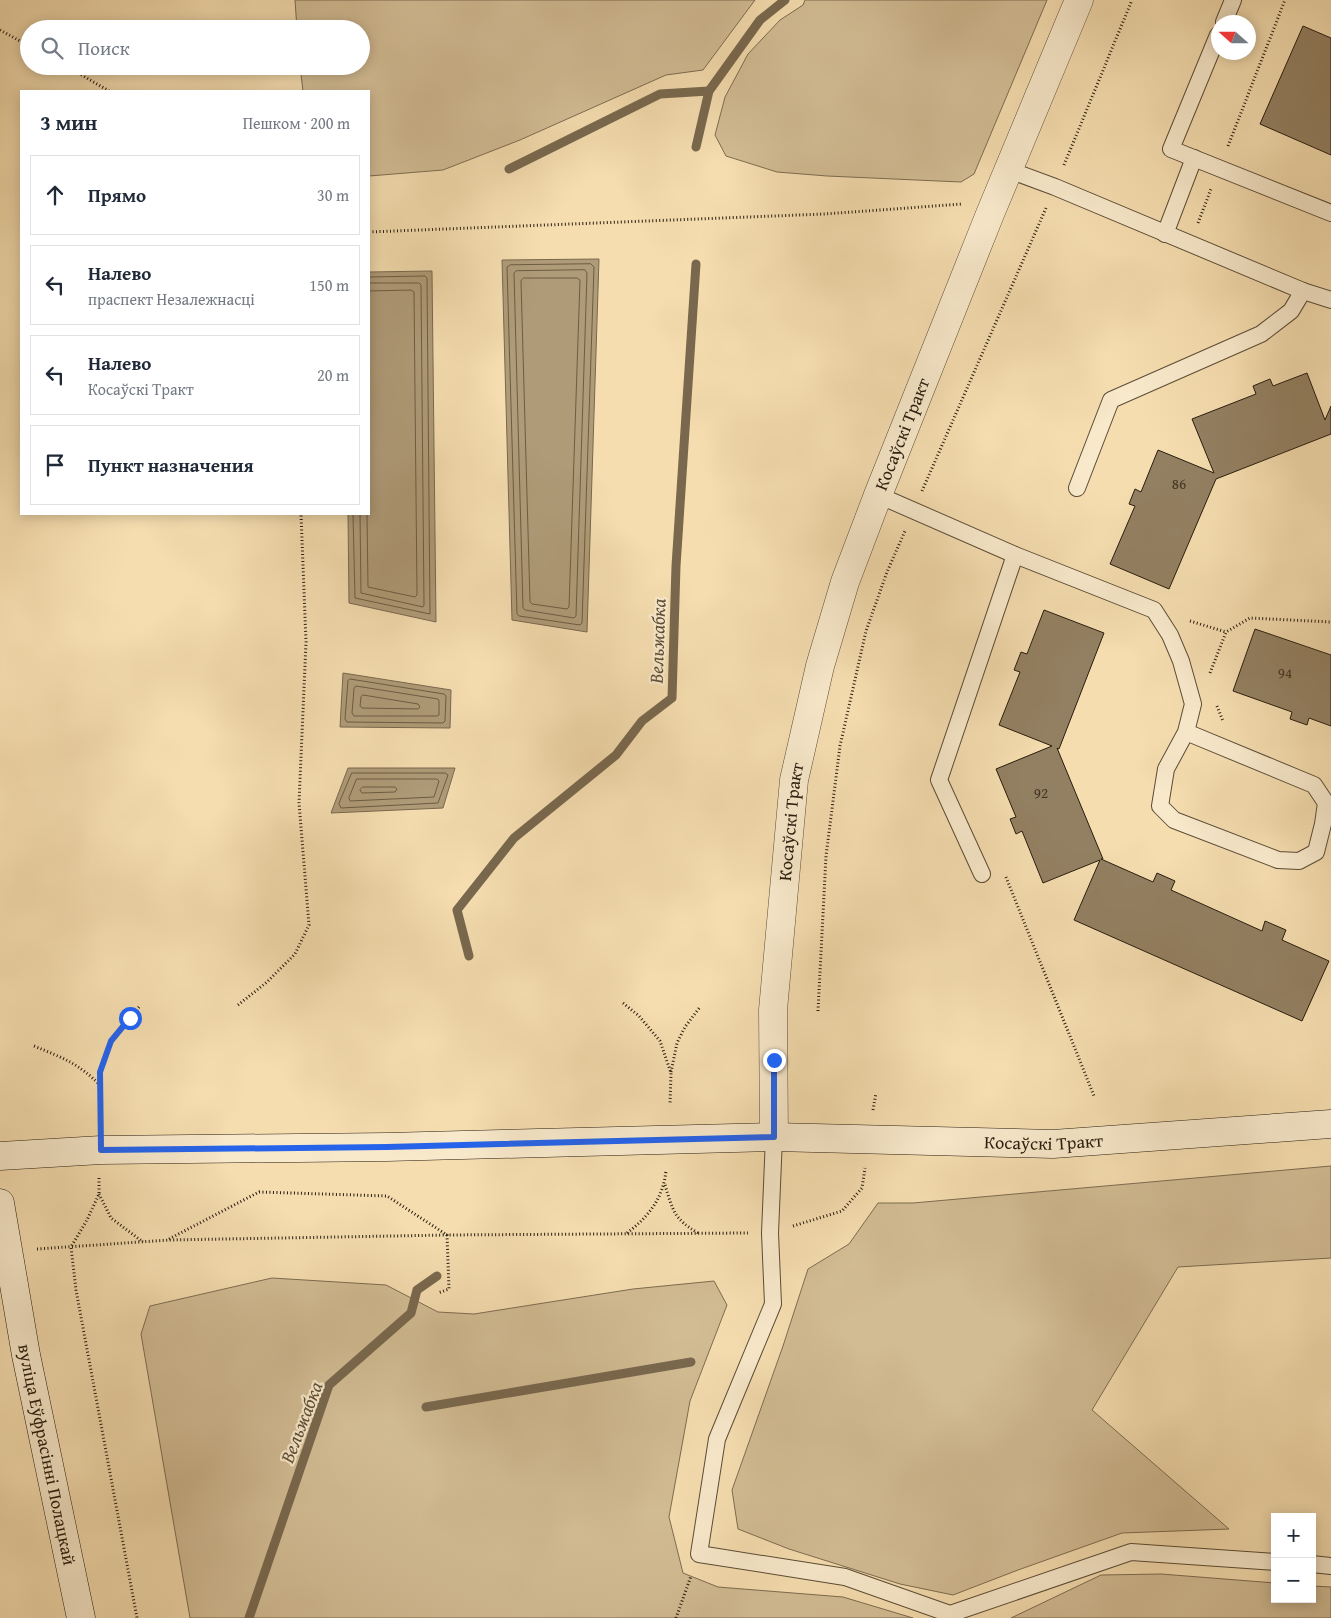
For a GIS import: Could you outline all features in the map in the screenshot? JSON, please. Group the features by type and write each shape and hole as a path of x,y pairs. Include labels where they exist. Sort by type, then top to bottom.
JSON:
{"street":[{"name":"Косаўскі Тракт","path":"1079,0 990,214 878,495 845,582 820,666 794,780 773,1010 774,1137 1053,1144 1331,1124"},
{"path":"0,1156 101,1150 387,1147 774,1137"},
{"name":"вуліца Еўфрасінні Полацкай","path":"0,1203 26,1355 82,1618"}],"lane":[{"path":"1227,15 1233,0"},
{"path":"1211,52 1171,149 1331,213"},
{"path":"1166,234 1194,158"},
{"path":"1009,170 1055,187 1303,291 1331,300"},
{"path":"1077,488 1111,400 1261,334 1291,311 1303,291"},
{"path":"878,495 1015,555 1154,610 1170,635 1181,661 1194,704 1186,732 1166,769 1160,806 1174,820 1278,860 1299,861 1316,852 1326,804 1314,785 1186,732"},
{"path":"982,874 939,780 1015,555"},
{"path":"774,1137 770,1233 773,1304 716,1440 699,1554 845,1577 950,1614 1131,1552 1271,1562"},
{"path":"1316,1564 1331,1566"}],"path":[{"path":"1190,244 1285,0"},
{"path":"0,30 20,41"},
{"path":"81,75 107,90"},
{"path":"370,232 824,214 971,204 990,214"},
{"path":"238,1005 267,982 295,954 308,925 299,803 306,642 301,515"},
{"path":"1206,681 1226,632 1250,618 1331,622"},
{"path":"1216,705 1226,729"},
{"path":"982,874 1004,871 1094,1096"},
{"path":"623,1003 639,1016 660,1041 671,1073"},
{"path":"137,1618 76,1290 71,1246 87,1220 98,1194 101,1150 100,1072 111,1041 139,1007"},
{"path":"670,1104 671,1073 677,1043 700,1007"},
{"path":"34,1046 67,1059 87,1072 101,1086"},
{"path":"8,1250 169,1240 447,1235 770,1233 842,1211 862,1188 876,1093"},
{"path":"626,1234 643,1220 652,1209 664,1184 666,1172"},
{"path":"664,1184 673,1210 684,1224 699,1233"},
{"path":"169,1240 259,1192 387,1196 447,1235"},
{"path":"98,1194 111,1218 143,1242"},
{"path":"438,1293 449,1290 447,1235"},
{"path":"676,1618 699,1554"}],"shaded area":[{"path":"295,0 755,0 703,70 666,75 520,140 443,170 370,176 370,90 303,90 301,75 370,75 370,20 296,20"},
{"path":"805,0 1047,0 974,174 961,182 827,176 777,172 726,156 715,135 725,97 748,54 780,20 803,5"},
{"path":"1331,1166 1331,1258 1178,1267 1092,1410 1229,1529 1122,1533 953,1595 900,1584 789,1549 738,1529 732,1490 808,1269 849,1244 878,1203 913,1203"},
{"path":"272,1278 386,1285 438,1312 474,1314 633,1289 714,1281 727,1305 690,1401 669,1517 683,1573 718,1587 843,1597 913,1618 190,1618 141,1334 150,1306"},
{"path":"1161,1574 1271,1583 1271,1603 1316,1603 1316,1586 1331,1587 1331,1618 1011,1618 1101,1575"}],"water":[{"path":"599,259 587,632 512,620 502,260"},
{"path":"432,271 436,622 349,603 348,515 370,515 370,272"},
{"path":"343,673 451,690 450,728 340,727"},
{"path":"348,768 455,768 443,808 331,813"}],"building":[{"path":"1303,26 1331,38 1331,155 1260,124"},
{"path":"1307,373 1325,420 1331,406 1331,434 1216,479 1169,589 1110,564 1135,506 1129,504 1135,489 1141,492 1158,450 1214,473 1192,419 1256,394 1253,386 1270,379 1273,386"},
{"path":"1044,610 1104,633 1059,749 1057,748 1103,859 1101,859 1153,882 1157,873 1175,881 1171,890 1262,931 1265,921 1286,930 1282,940 1329,961 1302,1021 1074,920 1100,860 1043,883 1022,831 1016,834 1010,819 1016,817 996,769 1052,746 999,725 1020,672 1014,670 1021,652 1027,654"},
{"path":"1255,629 1331,655 1331,726 1309,718 1307,725 1290,719 1292,712 1233,691"}],"waterway":[{"name":"Вельжабка","path":"696,147 709,91 760,20 785,0"},
{"path":"509,169 660,94 709,91"},
{"name":"Вельжабка","path":"469,956 457,910 514,838 616,755 642,721 672,698 676,566 696,264"},
{"name":"Вельжабка","path":"249,1618 329,1385 411,1313 417,1290 437,1276"},
{"path":"426,1407 691,1362"}],"route":[{"path":"130,1018 111,1041 100,1072 101,1150 387,1147 774,1137 774,1060"}]}
